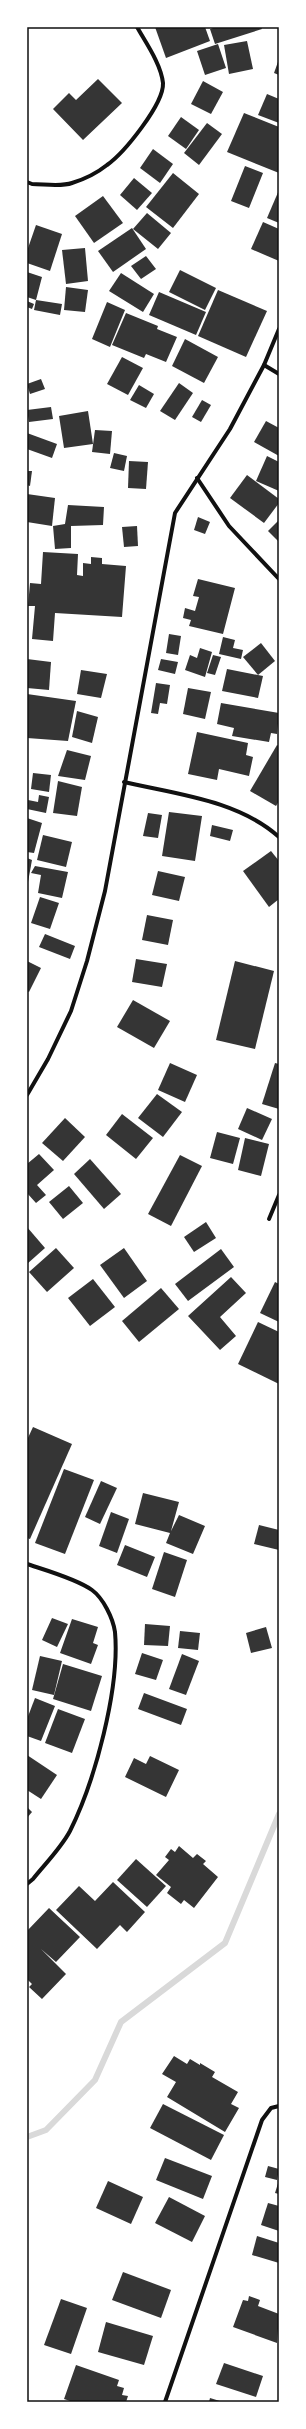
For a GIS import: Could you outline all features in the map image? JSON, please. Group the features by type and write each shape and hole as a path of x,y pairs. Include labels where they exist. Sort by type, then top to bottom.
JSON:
{"street":[{"path":"27,182 32,184 70,184 89,177 109,164 143,126 160,99 163,83 160,70 137,27"},
{"path":"27,1094 48,1059 71,1011 88,961 105,891 175,512 230,429 264,365 279,329"},
{"path":"264,365 279,374"},
{"path":"197,478 229,526 279,579"},
{"path":"124,782 192,798 246,814 279,837"},
{"path":"269,1218 279,1195"},
{"path":"27,1564 92,1590 108,1611 115,1630 115,1660 101,1744 86,1794 69,1832 34,1879 27,1884"},
{"path":"165,2402 262,2120 271,2108 279,2106"}],"building":[{"path":"155,27 205,27 210,41 166,58"},
{"path":"216,27 261,27 262,29 215,44 210,29"},
{"path":"247,41 253,69 229,74 224,45"},
{"path":"218,44 226,68 205,75 197,51"},
{"path":"279,59 279,75 274,73"},
{"path":"98,79 122,103 83,140 53,109 69,93 76,100"},
{"path":"203,81 223,92 211,114 191,104"},
{"path":"267,94 279,99 279,123 258,115"},
{"path":"244,113 279,127 279,173 227,152"},
{"path":"181,117 199,130 186,149 168,136"},
{"path":"207,123 222,134 199,165 184,153"},
{"path":"153,149 173,164 160,183 140,168"},
{"path":"245,166 263,173 249,208 231,201"},
{"path":"173,173 199,194 173,228 146,207"},
{"path":"134,178 152,193 137,210 120,195"},
{"path":"279,190 279,223 267,218"},
{"path":"103,196 123,223 94,243 75,216"},
{"path":"147,213 171,233 158,249 133,229"},
{"path":"263,222 279,229 279,261 251,249"},
{"path":"36,225 62,234 50,271 27,263 27,251"},
{"path":"132,228 146,249 113,272 98,251"},
{"path":"85,248 88,281 66,284 62,250"},
{"path":"146,256 156,269 141,279 131,266"},
{"path":"180,270 216,288 205,310 169,292"},
{"path":"27,272 42,277 36,300 27,297"},
{"path":"121,273 154,294 143,312 109,291"},
{"path":"66,287 88,290 85,312 64,310"},
{"path":"218,290 267,311 246,357 198,336"},
{"path":"159,292 206,312 196,335 149,315"},
{"path":"36,300 62,304 60,315 34,310"},
{"path":"27,301 34,304 32,309 27,307"},
{"path":"107,302 125,310 110,347 92,339"},
{"path":"126,313 158,326 157,329 177,337 166,362 146,354 144,358 112,345"},
{"path":"185,339 218,357 204,383 172,366"},
{"path":"122,357 143,368 128,395 107,384"},
{"path":"41,379 45,389 30,394 27,384"},
{"path":"179,383 193,393 175,420 160,411"},
{"path":"139,385 154,394 146,408 130,400"},
{"path":"202,400 211,405 201,422 192,417"},
{"path":"51,407 53,419 29,422 27,410"},
{"path":"88,411 93,444 64,448 59,416"},
{"path":"266,421 279,428 279,456 254,442"},
{"path":"95,430 112,431 110,454 92,452"},
{"path":"27,433 57,444 52,458 27,449"},
{"path":"114,453 127,456 124,471 110,468"},
{"path":"267,456 279,462 279,491 256,481"},
{"path":"129,461 148,462 146,489 128,488"},
{"path":"27,471 32,471 30,486 27,485"},
{"path":"247,475 279,499 279,503 264,523 230,498"},
{"path":"27,494 55,498 52,526 27,522"},
{"path":"68,505 104,507 103,525 71,526 71,548 55,549 53,526 65,524"},
{"path":"198,517 210,522 205,534 194,530"},
{"path":"279,520 279,542 268,531"},
{"path":"137,526 138,546 124,547 122,527"},
{"path":"43,552 78,554 77,575 83,576 83,563 91,564 91,557 102,558 102,564 126,566 122,617 55,613 53,641 32,639 35,606 28,606 30,583 41,584"},
{"path":"198,579 235,588 223,634 189,626 191,620 183,618 185,608 195,611 199,597 193,596"},
{"path":"169,634 181,636 178,655 166,653"},
{"path":"223,637 235,640 233,648 243,650 241,659 219,654"},
{"path":"261,643 275,661 258,675 243,657"},
{"path":"200,648 212,652 205,677 185,670 190,655 197,658"},
{"path":"213,655 221,657 215,675 207,673"},
{"path":"27,659 51,662 49,690 27,688"},
{"path":"161,659 178,662 175,674 158,670"},
{"path":"227,669 263,676 258,698 222,691"},
{"path":"81,670 107,674 101,698 77,694"},
{"path":"156,683 170,685 167,704 160,703 158,714 151,713"},
{"path":"188,688 211,692 205,719 183,714"},
{"path":"27,694 76,701 68,741 27,738"},
{"path":"221,703 279,713 277,734 271,733 269,742 232,736 234,728 217,724"},
{"path":"77,711 98,717 92,743 72,737"},
{"path":"197,732 248,743 246,755 253,757 249,776 219,769 217,780 188,774"},
{"path":"277,745 279,746 279,801 276,806 250,791"},
{"path":"67,750 91,756 85,780 58,776"},
{"path":"33,773 51,775 49,792 31,789"},
{"path":"58,781 82,787 77,816 53,813"},
{"path":"39,795 49,797 46,813 27,809 28,800 38,802"},
{"path":"169,812 202,816 195,861 162,856"},
{"path":"148,813 162,815 158,838 143,836"},
{"path":"27,818 42,823 34,853 27,852"},
{"path":"212,825 233,830 230,841 210,836"},
{"path":"43,835 72,842 66,867 37,860"},
{"path":"271,851 279,861 279,899 269,907 243,871"},
{"path":"27,858 32,860 28,882 27,882"},
{"path":"35,866 68,872 62,898 38,893 41,875 31,873"},
{"path":"158,871 185,877 179,901 152,895"},
{"path":"40,897 59,903 50,929 31,923"},
{"path":"147,915 173,920 168,945 142,940"},
{"path":"45,934 75,946 70,959 39,947"},
{"path":"136,959 167,964 162,987 132,982"},
{"path":"27,961 41,968 29,992 27,991"},
{"path":"235,961 274,971 255,1049 216,1040"},
{"path":"133,1000 170,1021 154,1048 117,1027"},
{"path":"170,1063 197,1075 185,1102 158,1090"},
{"path":"275,1063 279,1064 279,1109 262,1104"},
{"path":"157,1094 182,1112 163,1137 138,1118"},
{"path":"247,1108 272,1119 262,1140 238,1129"},
{"path":"122,1114 153,1138 136,1159 106,1135"},
{"path":"65,1118 85,1137 63,1161 42,1143"},
{"path":"217,1132 240,1138 233,1164 210,1158"},
{"path":"245,1138 269,1144 261,1176 238,1170"},
{"path":"39,1154 54,1170 37,1185 46,1195 36,1203 27,1193 27,1164"},
{"path":"180,1155 202,1166 171,1226 148,1214"},
{"path":"90,1159 121,1194 104,1209 74,1174"},
{"path":"69,1186 83,1203 63,1219 49,1202"},
{"path":"206,1222 216,1238 194,1252 184,1237"},
{"path":"27,1227 45,1248 27,1264"},
{"path":"56,1248 74,1268 47,1292 29,1272"},
{"path":"124,1248 147,1281 124,1298 100,1265"},
{"path":"221,1249 234,1267 188,1301 175,1284"},
{"path":"231,1277 246,1293 220,1317 236,1336 220,1350 188,1316"},
{"path":"93,1279 115,1307 90,1326 68,1298"},
{"path":"275,1282 279,1284 279,1322 260,1313"},
{"path":"161,1288 179,1309 139,1342 122,1321"},
{"path":"258,1322 279,1332 279,1384 238,1364"},
{"path":"33,1427 72,1444 30,1539 27,1538 27,1440"},
{"path":"64,1469 94,1480 65,1554 35,1543"},
{"path":"101,1481 117,1488 100,1524 85,1517"},
{"path":"143,1493 179,1502 171,1531 179,1515 205,1526 193,1554 166,1543 170,1533 135,1524"},
{"path":"111,1512 129,1519 117,1553 99,1546"},
{"path":"259,1525 279,1530 279,1550 254,1544"},
{"path":"125,1545 155,1557 147,1577 117,1565"},
{"path":"164,1552 187,1560 175,1597 152,1589"},
{"path":"52,1618 68,1624 57,1647 42,1640"},
{"path":"72,1619 98,1627 93,1643 98,1645 91,1664 60,1653"},
{"path":"145,1624 170,1626 168,1646 144,1645"},
{"path":"266,1627 272,1648 251,1653 246,1633"},
{"path":"180,1631 200,1633 198,1650 178,1648"},
{"path":"142,1653 163,1660 156,1680 135,1674"},
{"path":"182,1654 199,1661 186,1695 169,1689"},
{"path":"40,1656 62,1661 54,1695 32,1690"},
{"path":"63,1664 102,1676 91,1711 53,1699"},
{"path":"144,1693 187,1709 181,1725 138,1709"},
{"path":"35,1698 55,1706 41,1741 27,1736 27,1719"},
{"path":"58,1709 85,1719 72,1753 45,1743"},
{"path":"27,1755 57,1775 41,1799 27,1790"},
{"path":"150,1756 179,1770 166,1797 125,1777 134,1758 146,1764"},
{"path":"27,1807 32,1812 27,1818"},
{"path":"179,1846 193,1858 197,1854 206,1861 203,1864 218,1877 194,1908 184,1900 181,1904 167,1893 171,1887 156,1875 169,1860 165,1857 171,1849 175,1852"},
{"path":"136,1859 166,1886 147,1907 117,1880"},
{"path":"113,1882 145,1912 127,1932 120,1925 97,1949 56,1910 79,1886 95,1901"},
{"path":"49,1908 80,1937 56,1962 41,1949 66,1974 42,1999 29,1987 32,1984 27,1979 27,1931"},
{"path":"174,2056 187,2064 190,2059 200,2065 200,2063 215,2072 212,2077 238,2092 231,2104 239,2108 225,2132 167,2097 176,2082 162,2074"},
{"path":"163,2104 224,2135 211,2160 150,2128"},
{"path":"165,2158 212,2176 203,2199 156,2180"},
{"path":"268,2166 279,2169 277,2180 265,2177"},
{"path":"279,2180 279,2194 275,2193"},
{"path":"108,2181 143,2197 131,2224 96,2208"},
{"path":"169,2197 205,2216 192,2242 155,2223"},
{"path":"268,2203 279,2206 279,2231 261,2225"},
{"path":"257,2236 279,2243 279,2263 252,2255"},
{"path":"123,2272 171,2290 161,2318 112,2300"},
{"path":"249,2296 260,2300 258,2306 279,2314 277,2343 233,2327 243,2300 248,2301"},
{"path":"61,2299 87,2308 71,2354 44,2345"},
{"path":"106,2322 153,2336 144,2365 98,2352"},
{"path":"224,2363 263,2376 256,2397 216,2384"},
{"path":"76,2365 119,2380 117,2386 124,2388 122,2395 128,2396 126,2402 73,2402 64,2399"},
{"path":"210,2398 223,2402 209,2402"}],"waterway":[{"path":"27,2137 46,2130 95,2080 121,2022 225,1943 279,1814"}]}
